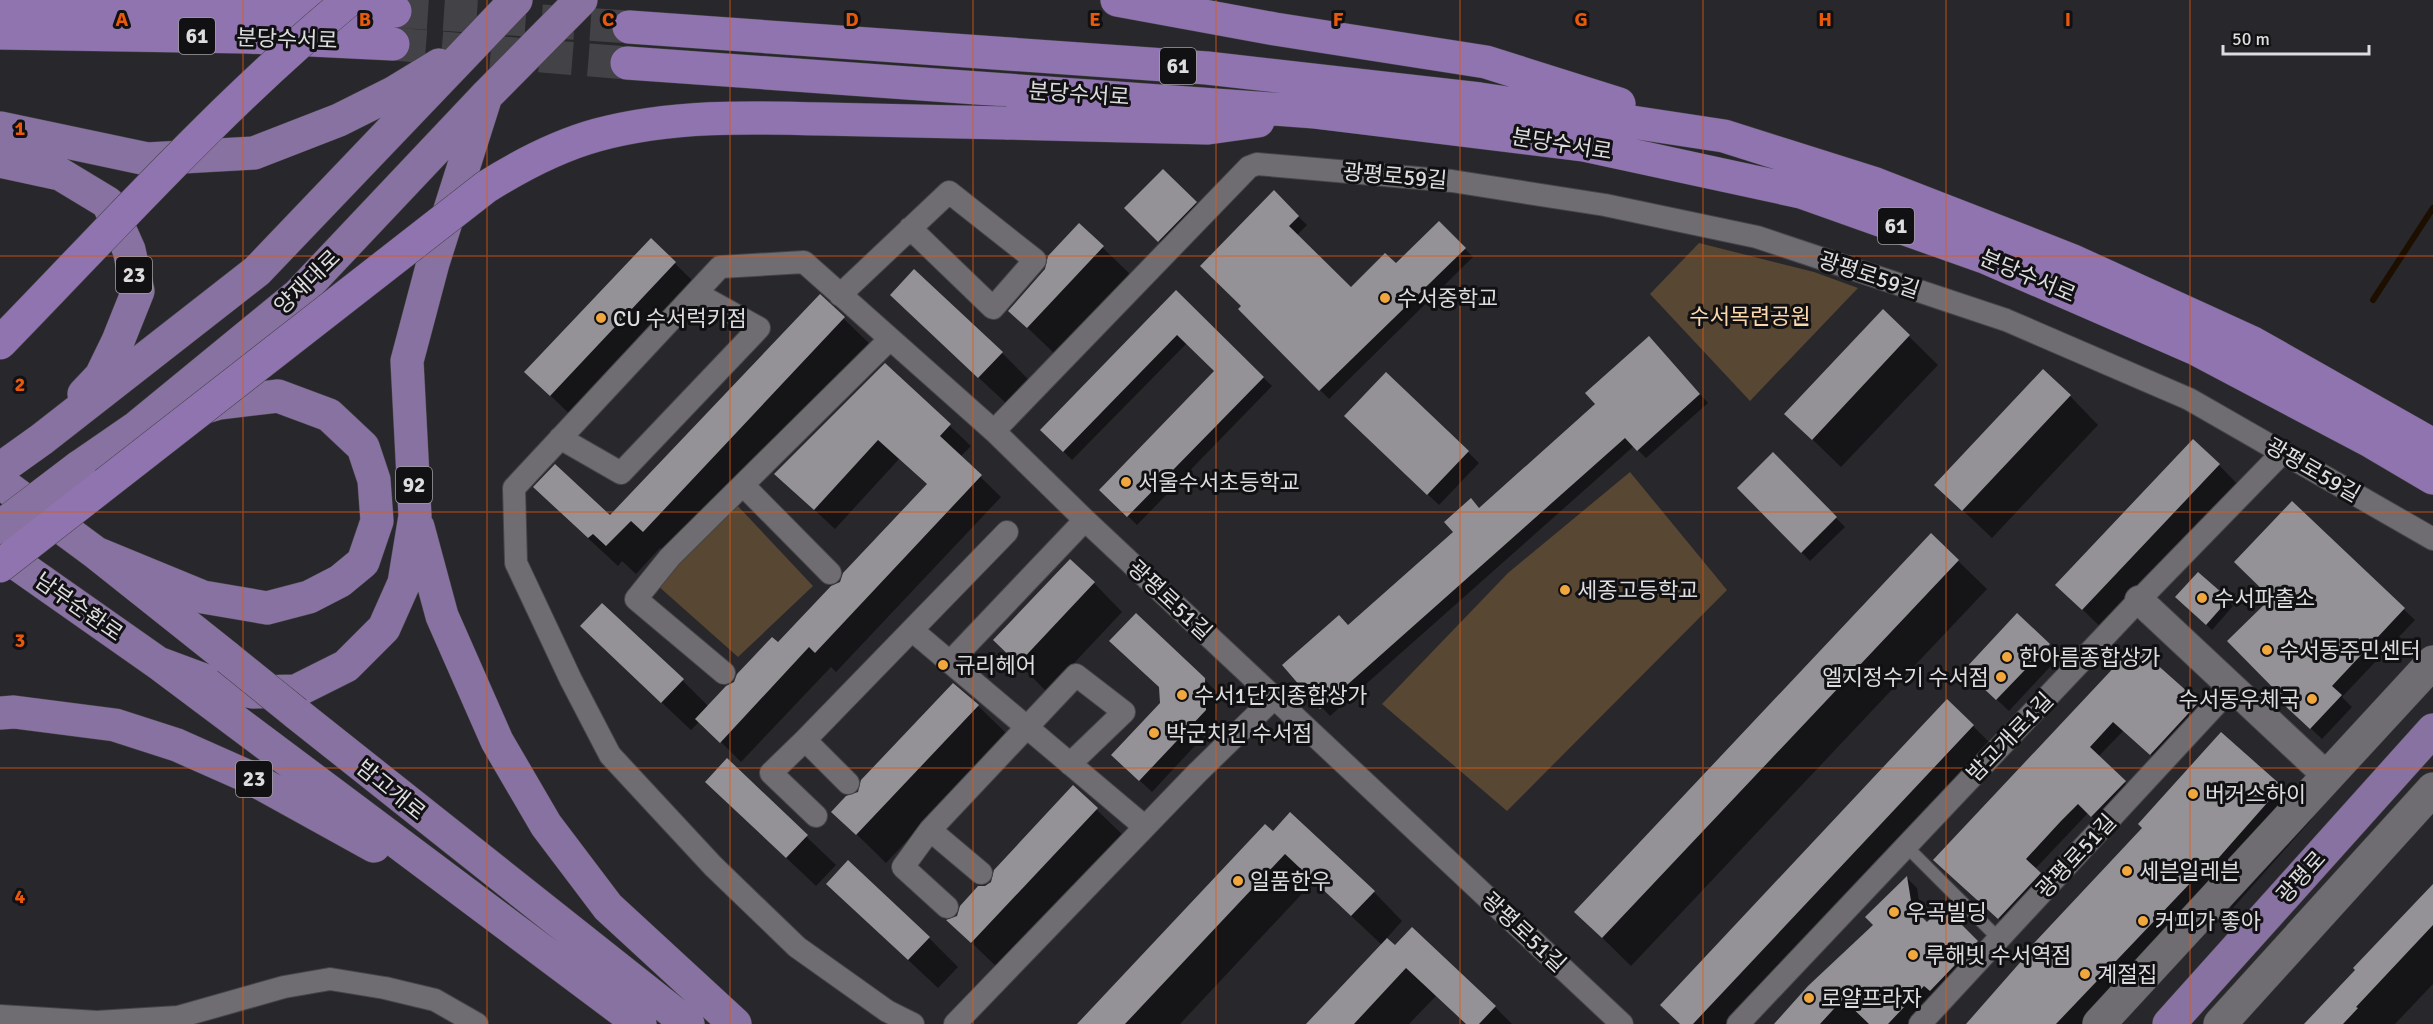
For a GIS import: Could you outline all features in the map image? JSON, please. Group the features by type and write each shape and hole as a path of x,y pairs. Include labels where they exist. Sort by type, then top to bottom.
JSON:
{"highway":[{"path":"0,343 240,97 300,41 349,0"},
{"path":"1117,0 1486,62 1724,136"},
{"name":"분당수서로","path":"0,1 395,11"},
{"name":"분당수서로","path":"629,27 1207,68 1480,99 1724,136 1876,184 2071,260 2253,343 2433,445"},
{"name":"분당수서로","path":"0,33 247,37 393,44"},
{"name":"분당수서로","path":"627,63 1315,112 1584,145 1801,192 1987,258 2194,348 2372,442 2433,478"},
{"path":"0,566 486,187 516,168 551,151 597,135 669,122 738,117 1208,128 1315,112"}],"main road":[{"name":"양재대로","path":"0,470 257,271 516,0"},
{"name":"양재대로","path":"0,527 79,467 137,427 298,295 486,96 581,0"},
{"path":"0,128 147,159 254,153 339,120 381,99 477,43"},
{"name":"92","path":"158,663 220,686 253,692 296,691 346,666 384,628 404,583 415,516 407,361 433,263 486,96"},
{"name":"23","path":"0,160 60,174 108,203 129,250 138,291 101,376 42,439"},
{"path":"0,482 96,554 203,597 267,608 309,597 340,581 363,562 376,521 374,480 363,447 329,414 278,396 219,404 137,427"},
{"path":"415,516 442,616 497,741 546,825 608,907 735,1024"},
{"name":"남부순환로","path":"0,552 158,663"},
{"name":"밤고개로","path":"96,554 688,1024"},
{"path":"2099,1024 2433,662"},
{"name":"밤고개로","path":"158,663 639,1024"},
{"name":"23","path":"0,713 15,712 115,724 177,745 249,777 486,907"},
{"name":"광평로","path":"2169,1024 2433,730"},
{"path":"2220,1024 2433,789"}],"street":[{"name":"광평로59길","path":"994,431 1249,167 1257,164 1452,181 1605,205 1757,237 2006,320 2189,399 2433,539"},
{"path":"840,295 910,228 949,192 1035,260 993,308 910,228"},
{"name":"광평로51길","path":"913,1024 886,1011 797,947 713,866 610,754 571,680 516,563 514,489 720,267 804,262 994,431 1084,520 1622,1024"},
{"path":"560,438 621,473 759,328 696,293"},
{"path":"724,673 636,599 670,557 889,340"},
{"name":"밤고개로1길","path":"1738,1024 2139,600 2283,452"},
{"path":"743,485 830,573"},
{"path":"950,662 1084,520"},
{"path":"816,816 771,773 913,631 1007,532"},
{"path":"2139,600 2327,776"},
{"path":"913,631 1145,827"},
{"path":"947,907 903,867 930,830 1076,675 1124,712 1070,764"},
{"name":"광평로51길","path":"1920,1024 2232,687"},
{"path":"955,1024 1145,827 1275,697"},
{"path":"805,740 848,783"},
{"path":"930,830 981,873"},
{"path":"0,1016 97,1022 177,1017 284,987 330,979 385,988 435,1000 477,1024"}],"lane":[{"path":"1906,846 1999,939"}],"green space":[{"name":"수서목련공원","path":"1699,243 1814,272 1858,288 1750,401 1650,294"},
{"path":"1630,472 1727,590 1507,811 1382,704 1508,573"},
{"path":"735,503 813,586 738,657 657,585"}],"building":[{"path":"1163,169 1197,202 1158,242 1124,208"},
{"path":"1274,190 1299,216 1289,226 1351,287 1385,253 1396,263 1439,221 1466,248 1319,391 1238,309 1241,306 1200,266"},
{"path":"1079,223 1104,246 1027,328 1008,311 1045,269 1048,256"},
{"path":"651,238 676,262 550,396 524,372"},
{"path":"914,269 1003,352 978,378 890,295"},
{"path":"1176,290 1264,377 1127,517 1099,490 1214,371 1177,335 1063,452 1040,430"},
{"path":"820,294 845,317 643,532 631,521 606,546 593,534 588,538 533,487 555,464 610,515"},
{"path":"1883,309 1910,335 1812,440 1784,414"},
{"path":"1649,336 1700,394 1637,451 1625,438 1320,709 1282,665 1339,615 1348,625 1453,532 1444,522 1471,498 1479,508 1595,404 1585,393"},
{"path":"885,363 951,424 940,436 982,475 815,653 809,647 720,743 695,719 726,686 734,682 737,674 772,637 778,642 831,586 840,582 843,573 927,484 878,440 814,510 774,474"},
{"path":"2043,369 2071,395 1962,511 1934,485"},
{"path":"1386,372 1469,451 1427,495 1344,416"},
{"path":"2193,439 2220,464 2082,610 2055,585"},
{"path":"1773,452 1837,517 1801,553 1737,488"},
{"path":"2292,501 2405,608 2332,686 2342,695 2310,729 2282,703 2285,700 2227,641 2271,598 2234,562"},
{"path":"1931,533 1959,560 1602,938 1574,912"},
{"path":"1070,559 1095,582 1018,664 993,640"},
{"name":"수서파출소","path":"2198,572 2229,599 2206,625 2175,597"},
{"path":"602,603 684,679 661,703 580,626"},
{"name":"수서1단지종합상가","path":"1136,613 1205,678 1206,710 1139,781 1111,755 1160,703 1159,687 1109,641"},
{"name":"한아름종합상가","path":"2017,613 2050,644 1996,700 1964,670"},
{"path":"2135,645 2199,702 2150,755 2113,722 2090,747 2126,781 2091,817 2078,804 2061,821 2026,859 2041,873 1998,919 1933,860"},
{"path":"953,683 979,705 856,835 831,812 846,796 858,792 861,780"},
{"path":"1947,699 1974,725 1693,1024 1680,1024 1660,1005"},
{"path":"2221,732 2282,786 2200,879 2197,876 2056,1024 1966,1024 2024,958 2022,956 2142,828 2138,824"},
{"path":"727,758 808,835 786,858 705,782"},
{"path":"1073,785 1098,808 971,943 946,920 957,916 960,906 978,886 985,886 991,882 994,870"},
{"path":"1290,812 1375,891 1351,916 1285,854 1125,1024 1077,1024 1265,824 1273,831"},
{"path":"848,860 930,937 908,960 826,884"},
{"path":"1907,876 1912,907 1927,922 1943,906 1978,941 1930,991 1924,986 1888,1024 1869,1024 1843,999 1820,1024 1774,1024 1808,986 1873,925 1865,917"},
{"path":"2433,884 2433,925 2356,1007 2358,1008 2343,1024 2304,1024 2355,970 2353,968"},
{"path":"1412,927 1496,1006 1479,1024 1466,1024 1406,968 1354,1024 1306,1024 1387,938 1395,945"}],"waterway":[{"path":"2373,300 2433,208"}],"tunnel":[{"path":"395,11 629,27"},
{"path":"393,44 627,63"}],"place":[{"name":"수서중학교","path":"1385,298"},
{"name":"CU 수서럭키점","path":"601,318"},
{"name":"서울수서초등학교","path":"1126,482"},
{"name":"세종고등학교","path":"1565,590"},
{"name":"수서파출소","path":"2202,598"},
{"name":"수서동주민센터","path":"2267,650"},
{"name":"한아름종합상가","path":"2007,657"},
{"name":"규리헤어","path":"943,665"},
{"name":"엘지정수기 수서점","path":"2001,677"},
{"name":"수서1단지종합상가","path":"1182,695"},
{"name":"수서동우체국","path":"2312,699"},
{"name":"박군치킨 수서점","path":"1154,733"},
{"name":"버거스하이","path":"2193,794"},
{"name":"세븐일레븐","path":"2127,871"},
{"name":"일품한우","path":"1238,881"},
{"name":"우곡빌딩","path":"1894,912"},
{"name":"커피가 좋아","path":"2143,921"},
{"name":"루해빗 수서역점","path":"1913,955"},
{"name":"계절집","path":"2085,974"},
{"name":"로얄프라자","path":"1809,998"}]}
